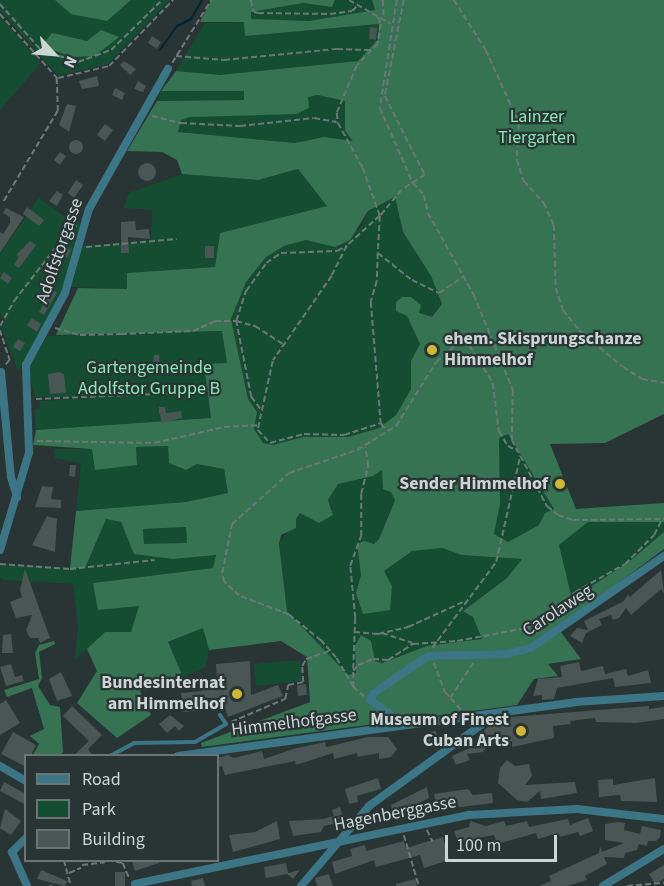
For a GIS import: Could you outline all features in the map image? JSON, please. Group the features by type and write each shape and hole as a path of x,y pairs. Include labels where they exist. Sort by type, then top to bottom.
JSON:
{"street":[{"name":"Adolfstorgasse","path":"0,550 17,499 30,440 24,370 65,293 83,230 98,190 146,113 168,69"},
{"path":"1,372 11,477 17,499"},
{"name":"Carolaweg","path":"429,657 518,653 547,640 664,556"},
{"path":"404,724 370,700 374,693 429,657"},
{"name":"Himmelhofgasse","path":"192,754 575,702 664,696"},
{"path":"301,886 369,806 497,713"},
{"path":"0,766 24,780"},
{"name":"Hagenberggasse","path":"133,885 470,815 577,808 664,819"},
{"path":"24,840 12,852 27,886"},
{"path":"603,886 664,849"}],"lane":[{"path":"114,754 134,743 200,740 226,724 220,715"}],"path":[{"path":"0,4 41,50 78,62 111,50 162,0"},
{"path":"57,78 109,66 172,0"},
{"path":"168,69 211,0"},
{"path":"251,0 254,12 258,13 330,14 352,11 358,5"},
{"path":"349,0 378,17 384,17"},
{"path":"383,0 384,17 392,26"},
{"path":"397,0 380,108 413,183 424,195 428,213 463,277 513,390 512,440 547,506 558,515 573,520 663,520"},
{"path":"261,411 251,397 236,321 252,282 278,255 293,250 337,251 347,246 424,172 385,96 404,0"},
{"path":"454,0 486,50 519,123 518,160 524,181 544,203 554,225 556,288 563,310 579,330 623,367 642,379 664,383"},
{"path":"0,14 57,78 58,111 3,202"},
{"path":"378,17 381,24 378,44 357,66 339,102 338,123 363,168 380,216 377,281 371,302 381,423 386,432"},
{"path":"176,56 224,60 338,49 372,50"},
{"path":"146,113 196,124 260,125 314,118 338,123"},
{"path":"0,326 14,301 73,225 83,230"},
{"path":"81,247 177,239"},
{"path":"347,246 332,276 273,361 261,411 259,434 270,443 304,434 344,435 381,423"},
{"path":"378,253 412,280 439,292 463,277"},
{"path":"48,326 80,335 193,331 215,321 236,321 255,326 284,345"},
{"path":"0,330 10,360 1,372"},
{"path":"370,700 353,687 330,650 289,615 231,590 222,573 230,530 239,515 289,473 365,446 386,432 404,417 436,362 463,342 470,345 492,383 499,431 507,446 518,451"},
{"path":"28,400 206,392"},
{"path":"30,440 154,443 224,428 259,425"},
{"path":"353,687 350,566 361,536 361,494 368,466 365,446"},
{"path":"381,633 453,609 477,591 501,550 521,455"},
{"path":"353,671 373,659 388,660 412,644 484,637 526,628 552,612 575,591 625,564 654,535 663,520"},
{"path":"0,564 78,569 155,560"},
{"path":"468,598 436,641 429,657 449,699 468,717"},
{"path":"353,632 381,633 412,644"},
{"path":"226,724 285,699 288,685 303,682 302,666 306,660 330,650"},
{"path":"449,699 470,669 474,655"},
{"path":"426,824 428,843"},
{"path":"429,839 433,842"},
{"path":"406,841 418,886"},
{"path":"64,862 71,886"},
{"path":"68,874 82,866 102,862"},
{"path":"115,862 123,863 133,885"},
{"path":"627,886 634,883 652,886 664,882"}],"green space":[{"path":"0,0 170,0 108,64 58,76 0,10"},
{"path":"55,0 131,0 107,21 71,14"},
{"name":"Lainzer Tiergarten","path":"211,0 335,0 332,7 303,3 251,12 251,19 309,21 375,10 372,0 664,0 664,414 605,443 550,444 576,509 664,503 664,522 588,522 559,545 572,599 630,561 664,532 664,549 558,628 581,659 548,664 558,676 534,679 517,705 202,747 201,743 310,702 307,657 281,641 209,650 203,628 168,642 183,677 140,691 151,715 117,738 77,703 97,671 87,649 105,632 131,632 139,606 98,610 93,583 213,568 216,555 173,559 134,554 121,522 106,519 85,568 70,568 76,511 186,502 228,493 224,469 197,464 186,470 169,463 168,446 136,447 137,465 95,470 92,449 33,445 36,430 211,418 204,364 227,363 222,331 56,335 78,288 127,289 127,273 215,267 220,233 327,206 298,169 258,180 182,174 177,160 162,152 127,151 157,101 244,100 244,91 161,91 176,71 220,75 358,61 378,39 379,24 245,36 244,22 200,22","holes":["318,95 345,101 345,131 353,141 324,137 295,143 178,132 181,120 190,117 296,114 309,108 308,97","395,197 403,232 431,276 442,304 432,317 419,313 421,305 411,297 402,297 396,302 396,311 407,316 420,344 411,361 411,389 396,415 379,428 348,437 303,437 273,445 263,443 254,429 257,412 248,399 231,319 246,282 266,257 284,246 306,240 335,247 350,240 368,211","508,434 554,509 545,513 539,525 508,542 494,534 500,504 499,438","382,470 383,489 391,492 395,500 379,539 374,544 364,541 357,544 361,575 356,593 363,614 390,610 392,586 384,571 412,551 442,548 462,555 522,559 507,578 463,611 473,617 482,639 427,646 382,663 375,661 371,641 361,635 355,646 356,673 348,675 287,611 279,544 281,535 296,528 296,519 300,513 319,523 333,515 328,500 338,484 373,476","186,527 187,543 144,544 143,529"]},
{"path":"335,0 372,0 375,10 309,21 251,19 250,12 303,3 332,7"},
{"path":"0,16 41,63 0,110"},
{"path":"245,22 245,36 379,24 378,39 358,61 220,75 176,71 205,23"},
{"path":"101,30 119,37 95,56 72,57 42,46 52,33 87,41"},
{"path":"161,91 244,91 244,100 157,101"},
{"path":"318,95 345,101 345,131 354,142 324,137 295,143 178,132 181,119 241,114"},
{"path":"298,169 327,206 220,233 216,267 127,273 128,289 69,287 82,246 151,240 152,210 124,208 129,193 182,174 258,180"},
{"path":"395,197 403,232 431,276 442,304 432,317 396,310 407,316 420,344 411,361 411,389 396,415 379,428 348,437 303,437 273,445 263,444 254,429 257,412 248,399 231,319 246,282 266,256 284,246 306,240 335,247 360,228 369,211"},
{"path":"39,198 68,219 78,220 82,227 63,293 18,371 1,327 5,321 0,313 0,254"},
{"name":"Gartengemeinde Adolfstor Gruppe B","path":"223,331 227,363 204,365 211,418 36,430 34,409 40,408 39,401 90,398 35,397 28,368 47,336"},
{"path":"509,434 554,509 544,515 540,524 508,542 494,534 500,504 499,438"},
{"path":"168,446 169,463 186,470 197,464 224,469 228,493 186,502 76,511 81,463 55,458 54,449 93,449 96,470 136,447"},
{"path":"382,470 383,488 391,492 395,499 379,539 374,544 357,544 361,575 358,604 384,571 412,551 442,548 463,555 522,559 507,578 463,610 473,617 482,639 401,655 382,663 373,657 373,646 355,646 356,673 348,676 287,611 279,544 300,513 305,513 312,521 333,509 328,501 338,484 373,476"},
{"path":"106,519 121,522 128,538 163,556 216,554 213,568 93,583 139,606 131,632 105,632 75,660 78,626 73,584 4,580 0,578 0,564 84,568"},
{"path":"609,519 664,522 664,533 630,561 572,599 559,545 588,522"},
{"path":"186,527 187,543 144,545 143,529"},
{"path":"203,628 209,650 206,667 183,677 168,643"},
{"path":"54,641 55,644 39,652 42,678 38,686 50,705 60,707 63,752 61,754 34,754 39,744 30,736 44,729 32,688 7,697 4,690 39,679 35,653 39,645"},
{"path":"300,660 302,681 256,686 254,664"}],"building":[{"path":"370,27 377,28 376,40 369,39"},
{"path":"152,36 161,42 157,49 148,43"},
{"path":"124,61 136,69 130,75 120,65"},
{"path":"97,76 99,86 82,89 79,81"},
{"path":"138,81 146,86 143,92 134,89"},
{"path":"115,88 125,93 122,100 112,95"},
{"path":"67,104 76,106 69,132 59,125"},
{"path":"105,124 113,130 105,141 97,135"},
{"path":"76,140 81,142 83,147 81,152 76,154 71,152 69,147 71,142"},
{"path":"60,152 66,156 60,165 54,160"},
{"path":"147,163 153,166 156,172 153,178 147,181 141,178 138,172 141,166"},
{"path":"76,180 83,185 74,198 68,193"},
{"path":"57,191 63,195 57,206 49,201"},
{"path":"27,207 44,220 39,226 23,214"},
{"path":"6,208 24,217 0,253 0,232 3,234 10,223 10,217 3,213"},
{"path":"135,221 136,230 149,229 150,239 128,237 129,253 121,253 121,222"},
{"path":"30,241 36,245 19,268 14,265 19,257 16,255"},
{"path":"205,246 214,246 214,258 205,258"},
{"path":"64,247 71,250 67,258 60,255"},
{"path":"4,272 12,278 8,284 0,278"},
{"path":"52,289 57,293 44,315 39,312"},
{"path":"32,318 41,324 37,332 27,325"},
{"path":"18,339 25,343 20,351 13,347"},
{"path":"154,355 159,355 160,373 152,371"},
{"path":"59,372 64,374 66,393 50,394 48,374"},
{"path":"159,407 165,407 166,413 181,411 182,418 162,423 160,414 164,413 159,414"},
{"path":"70,465 76,465 75,477 69,476"},
{"path":"42,486 53,487 51,499 61,500 61,508 35,507"},
{"path":"47,516 57,519 55,552 32,545"},
{"path":"25,569 50,638 40,643 38,638 30,638 26,630 32,615 16,618 10,602 22,597 20,590"},
{"path":"661,570 664,593 661,589 631,615 626,608 619,618 613,620 611,615 599,619 602,625 586,633 582,643 570,636 577,628 588,630 584,621 624,601 628,594 630,597"},
{"path":"11,634 13,653 2,653 3,635"},
{"path":"250,661 251,695 278,685 283,696 228,717 221,698 206,698 208,710 183,712 181,693 202,691 201,681 217,680 216,664"},
{"path":"579,662 581,671 603,666 605,674 626,669 628,676 648,670 651,683 615,687 613,678 557,688 554,699 542,700 542,695 533,696 538,679 562,677 560,666"},
{"path":"11,664 15,677 22,675 24,681 6,686 0,667"},
{"path":"61,672 72,696 57,701 49,679"},
{"path":"306,684 307,695 298,696 297,685"},
{"path":"6,700 20,723 0,735 0,704"},
{"path":"72,706 102,735 88,749 92,754 75,754 89,741 63,716"},
{"path":"649,706 649,709 664,707 664,719 636,723 596,722 595,718 570,721 571,724 553,726 554,738 512,747 512,741 488,744 483,752 467,754 470,760 456,765 452,756 476,745 478,735 485,735 484,730 500,718"},
{"path":"170,715 184,726 179,731 175,726 167,733 159,724"},
{"path":"436,731 438,743 427,745 425,732"},
{"path":"13,732 36,745 32,754 24,754 24,766 1,754"},
{"path":"368,737 388,737 397,749 391,757 379,759 379,753 358,757 357,753 334,759 333,753 296,765 295,761 225,775 222,766 219,767 219,758 228,755 234,758 262,751 264,759 293,749 325,742 326,747"},
{"path":"507,760 515,766 529,764 532,776 525,785 575,782 577,793 541,799 540,791 527,802 517,800 498,783 500,768"},
{"path":"378,778 381,789 357,796 358,802 349,804 345,789"},
{"path":"655,778 657,802 621,801 620,795 599,797 598,780 613,779 613,785"},
{"path":"4,782 24,793 24,804 0,791"},
{"path":"427,787 429,798 393,817 391,805"},
{"path":"468,789 473,795 492,793 493,803 437,810 434,794"},
{"path":"340,807 344,821 324,826 321,832 293,836 289,821 334,816 332,810"},
{"path":"5,809 21,821 11,835 0,828"},
{"path":"588,818 593,831 580,836 578,832 560,837 558,833 538,839 536,833 497,844 494,835 458,842 454,831 469,827 470,821 486,826 504,821 506,826 527,821 529,827 568,819 570,825"},
{"path":"277,821 280,839 233,852 229,835 255,832"},
{"path":"625,823 624,830 640,834 642,826 661,830 660,837 656,841 648,841 647,846 639,844 637,850 625,853 624,858 604,857 607,864 585,876 587,880 567,886 539,886 551,881 549,876 599,853 600,846 602,852 624,843 605,840 605,824"},
{"path":"443,837 449,860 424,868 420,855 376,867 374,860 335,874 332,862 352,856 350,849 365,845 366,851 404,841 406,848"},
{"path":"132,862 159,862 159,863 135,871"},
{"path":"286,863 288,873 300,870 293,879 287,874 266,878 264,867"},
{"path":"664,865 664,879 655,884 649,874"},
{"path":"41,870 67,881 65,886 37,879"},
{"path":"115,872 125,872 125,886 115,886"},
{"path":"329,874 333,886 317,886 315,878"},
{"path":"203,878 205,886 192,886 191,881"},
{"path":"415,879 417,886 396,886 396,884"}],"waterway":[{"path":"160,50 177,26 191,19 202,0"}],"place":[{"name":"ehem. Skisprungschanze Himmelhof","path":"432,350"},
{"name":"Sender Himmelhof","path":"560,484"},
{"name":"Bundesinternat am Himmelhof","path":"237,694"},
{"name":"Museum of Finest Cuban Arts","path":"521,731"}]}
